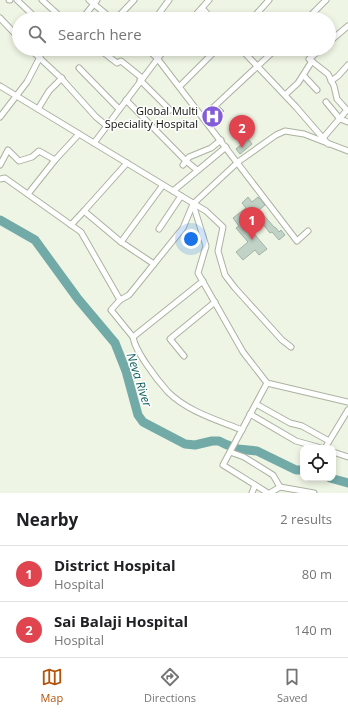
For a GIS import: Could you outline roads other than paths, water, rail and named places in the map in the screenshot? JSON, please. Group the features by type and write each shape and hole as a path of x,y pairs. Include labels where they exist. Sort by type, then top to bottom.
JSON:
{"street":[{"path":"17,0 30,12"},
{"path":"42,0 55,12"},
{"path":"89,0 96,2 105,12"},
{"path":"123,12 134,0"},
{"path":"160,12 169,0"},
{"path":"198,12 209,0"},
{"path":"258,12 269,0"},
{"path":"313,12 326,0"},
{"path":"88,12 96,2"},
{"path":"202,8 206,12"},
{"path":"0,18 12,31"},
{"path":"336,36 348,26"},
{"path":"108,56 117,63 121,61 141,79 170,110"},
{"path":"156,56 297,240 308,231"},
{"path":"180,86 210,56"},
{"path":"248,56 329,144"},
{"path":"203,117 268,56"},
{"path":"313,56 309,59 328,74 337,99 348,109 323,138"},
{"path":"0,117 26,82 40,57 62,78 96,117 107,126"},
{"path":"94,143 158,58"},
{"path":"285,95 304,76 312,62"},
{"path":"331,80 338,76 348,65"},
{"path":"79,68 119,109"},
{"path":"304,76 317,90"},
{"path":"38,109 49,91 62,78"},
{"path":"0,86 206,211 223,227 218,251 225,275 234,288 282,340 291,347"},
{"path":"126,100 185,163 198,170"},
{"path":"326,102 340,118 348,122"},
{"path":"242,430 198,412 168,392 144,360 134,344 133,337 111,310 120,300 129,295 183,228 194,204 238,162 276,135 286,131 304,134 348,151"},
{"path":"28,194 55,160 79,134"},
{"path":"185,163 189,157 211,148 221,140"},
{"path":"173,192 226,147"},
{"path":"0,165 8,150 19,160 32,157 39,151 55,160"},
{"path":"71,225 127,163"},
{"path":"0,179 5,178 81,232 120,300"},
{"path":"121,242 163,185"},
{"path":"159,229 181,196"},
{"path":"194,204 206,246 198,273 243,352 267,383 348,402"},
{"path":"84,211 121,242 154,264"},
{"path":"133,337 203,281"},
{"path":"184,356 170,339 215,302"},
{"path":"267,383 223,465 269,493 280,487 314,493"},
{"path":"256,404 290,423 302,426 329,441"},
{"path":"327,445 348,410"},
{"path":"250,414 296,441 310,445"},
{"path":"230,452 244,457 273,475 280,487"},
{"path":"336,453 348,457"},
{"path":"252,493 255,485"}],"waterway":[{"name":"Neva River","path":"0,220 35,240 78,299 115,343 126,371 138,415 143,422 185,444 195,445 219,441 238,449 257,451 296,470 300,470"},
{"name":"Neva River","path":"336,480 348,483"}],"place":[{"name":"Global Multi Speciality Hospital","path":"213,117"},
{"name":"Sai Balaji Hospital","path":"242,148"},
{"name":"District Hospital","path":"252,240"}]}
